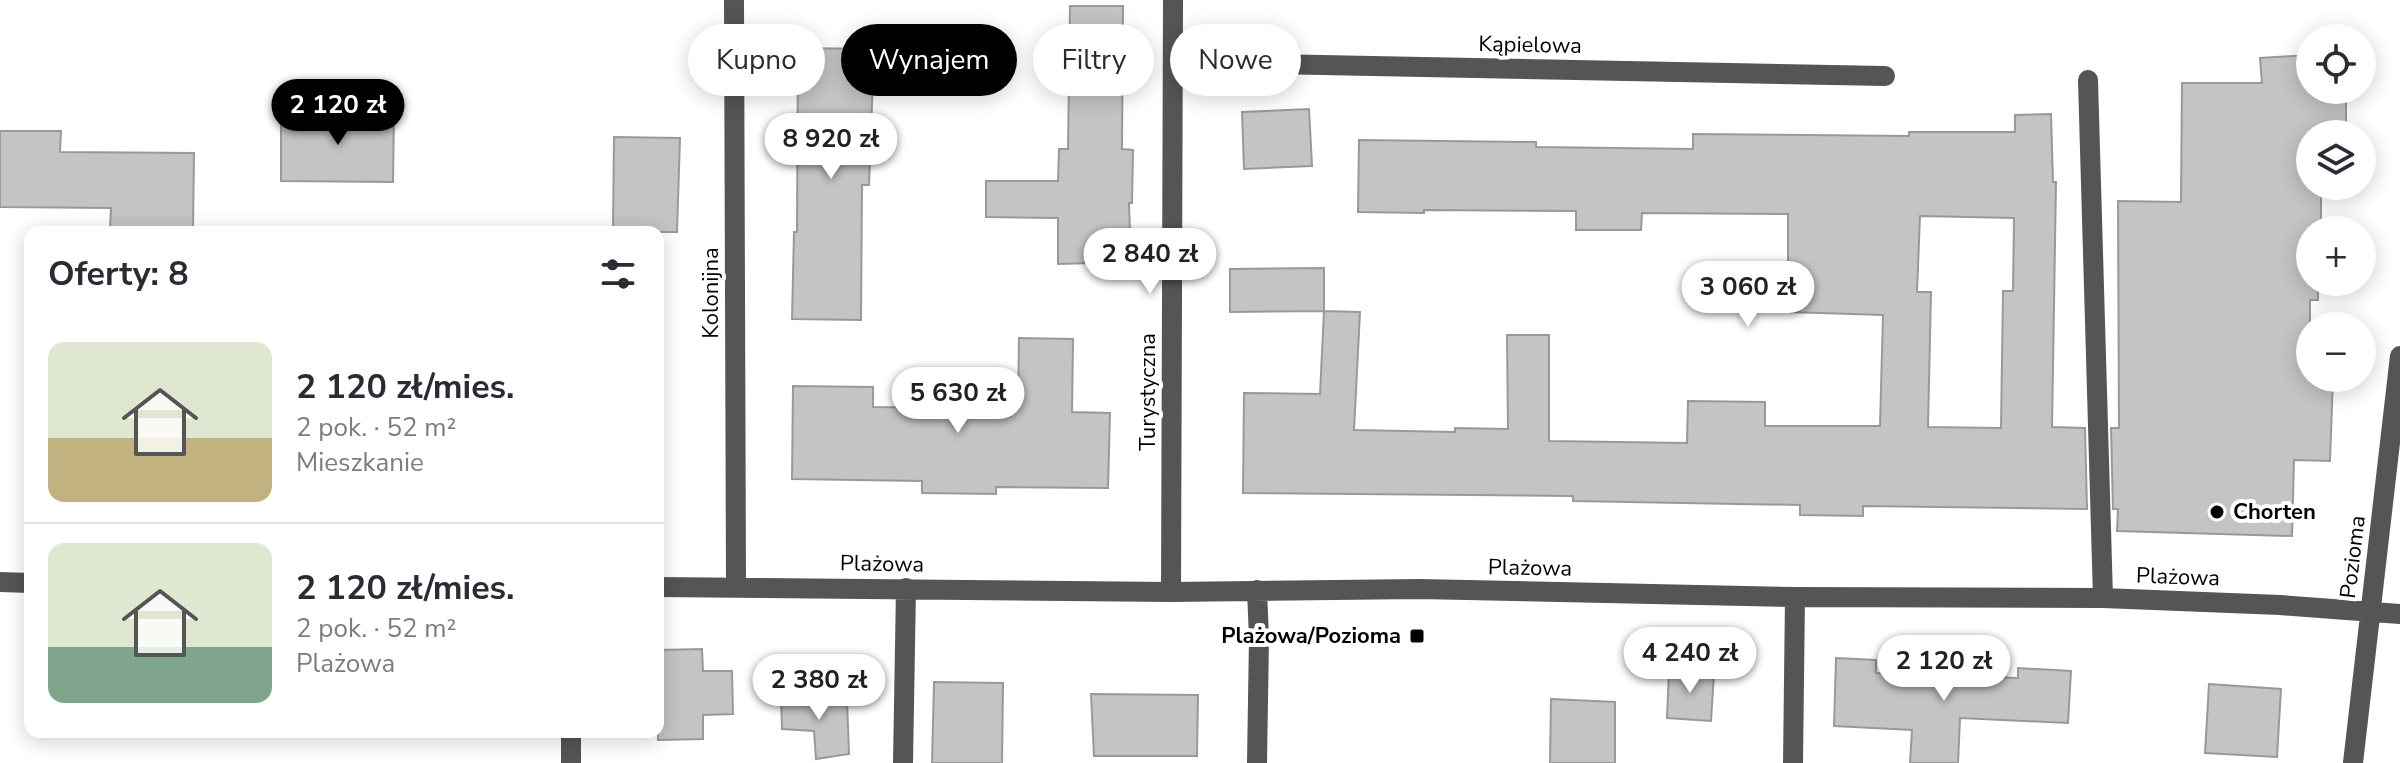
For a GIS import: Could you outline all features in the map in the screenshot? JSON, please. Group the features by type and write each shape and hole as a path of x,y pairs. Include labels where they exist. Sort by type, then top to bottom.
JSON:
{"street":[{"name":"Kolonijna","path":"734,0 736,586"},
{"name":"Turystyczna","path":"1173,0 1173,24"},
{"name":"Kąpielowa","path":"1301,65 1885,76"},
{"path":"2088,80 2103,598"},
{"name":"Turystyczna","path":"1171,592 1173,96"},
{"name":"Pozioma","path":"2353,763 2400,356"},
{"path":"0,582 24,583"},
{"name":"Plażowa","path":"664,587 1171,592 1419,589 1795,597 2103,598 2400,614"},
{"path":"903,763 906,588"},
{"path":"1257,590 1257,763"},
{"path":"1793,763 1795,597"},
{"path":"571,738 571,763"}],"building":[{"path":"1070,6 1123,6 1123,24 1070,24"},
{"path":"825,48 841,49 841,96 872,96 869,185 862,185 861,320 792,319 794,232 797,232 798,96 825,96"},
{"path":"2296,56 2296,104 2346,104 2346,120 2296,120 2296,200 2321,200 2321,216 2296,216 2296,296 2318,296 2318,300 2310,300 2310,312 2296,312 2296,392 2332,392 2330,461 2294,460 2292,536 2117,531 2118,509 2113,509 2111,428 2119,428 2118,201 2181,202 2182,83 2262,83 2260,58"},
{"path":"1069,96 1122,96 1122,149 1133,150 1132,203 1129,203 1131,262 1058,264 1058,218 986,217 986,181 1058,181 1059,149 1068,149"},
{"path":"1309,109 1312,166 1244,169 1242,112"},
{"path":"337,110 394,110 393,182 281,181 281,115 337,115"},
{"path":"2051,114 2053,182 2056,182 2052,427 2085,428 2087,509 1863,506 1863,516 1800,515 1800,505 1573,501 1573,496 1243,493 1244,393 1320,394 1324,311 1360,312 1354,430 1455,432 1455,428 1508,429 1507,335 1549,335 1549,441 1687,443 1688,401 1765,402 1765,426 1880,426 1883,315 1788,312 1788,214 1642,213 1641,230 1576,230 1576,211 1358,212 1359,140 1536,142 1536,147 1693,149 1693,134 1909,136 1909,132 2015,132 2015,115","holes":["1920,216 2014,218 2013,291 2003,291 2001,428 1928,427 1931,292 1917,292"]},
{"path":"0,131 61,131 60,152 194,153 193,226 110,226 111,208 0,207"},
{"path":"614,137 680,138 677,232 664,232 664,226 613,226"},
{"path":"1324,268 1324,311 1230,312 1230,269"},
{"path":"1019,338 1073,339 1072,412 1110,413 1108,488 996,487 996,494 922,493 922,481 792,479 793,386 873,387 873,407 1018,409"},
{"path":"702,649 703,671 732,671 733,714 703,715 703,739 658,740 664,738 664,650"},
{"path":"1836,658 1876,660 1876,673 2018,678 2018,668 2071,671 2068,723 1960,718 1958,763 1910,763 1912,730 1834,726"},
{"path":"1669,670 1714,673 1711,721 1667,718"},
{"path":"934,682 1003,683 1002,763 932,763"},
{"path":"2209,684 2281,689 2277,757 2205,753"},
{"path":"1091,694 1198,695 1197,756 1094,756"},
{"path":"781,695 847,700 849,754 816,759 814,731 782,729"},
{"path":"1551,699 1615,702 1615,763 1550,763"}],"place":[{"name":"Chorten","path":"2217,512"},
{"name":"Plażowa/Pozioma","path":"1417,636"}]}
